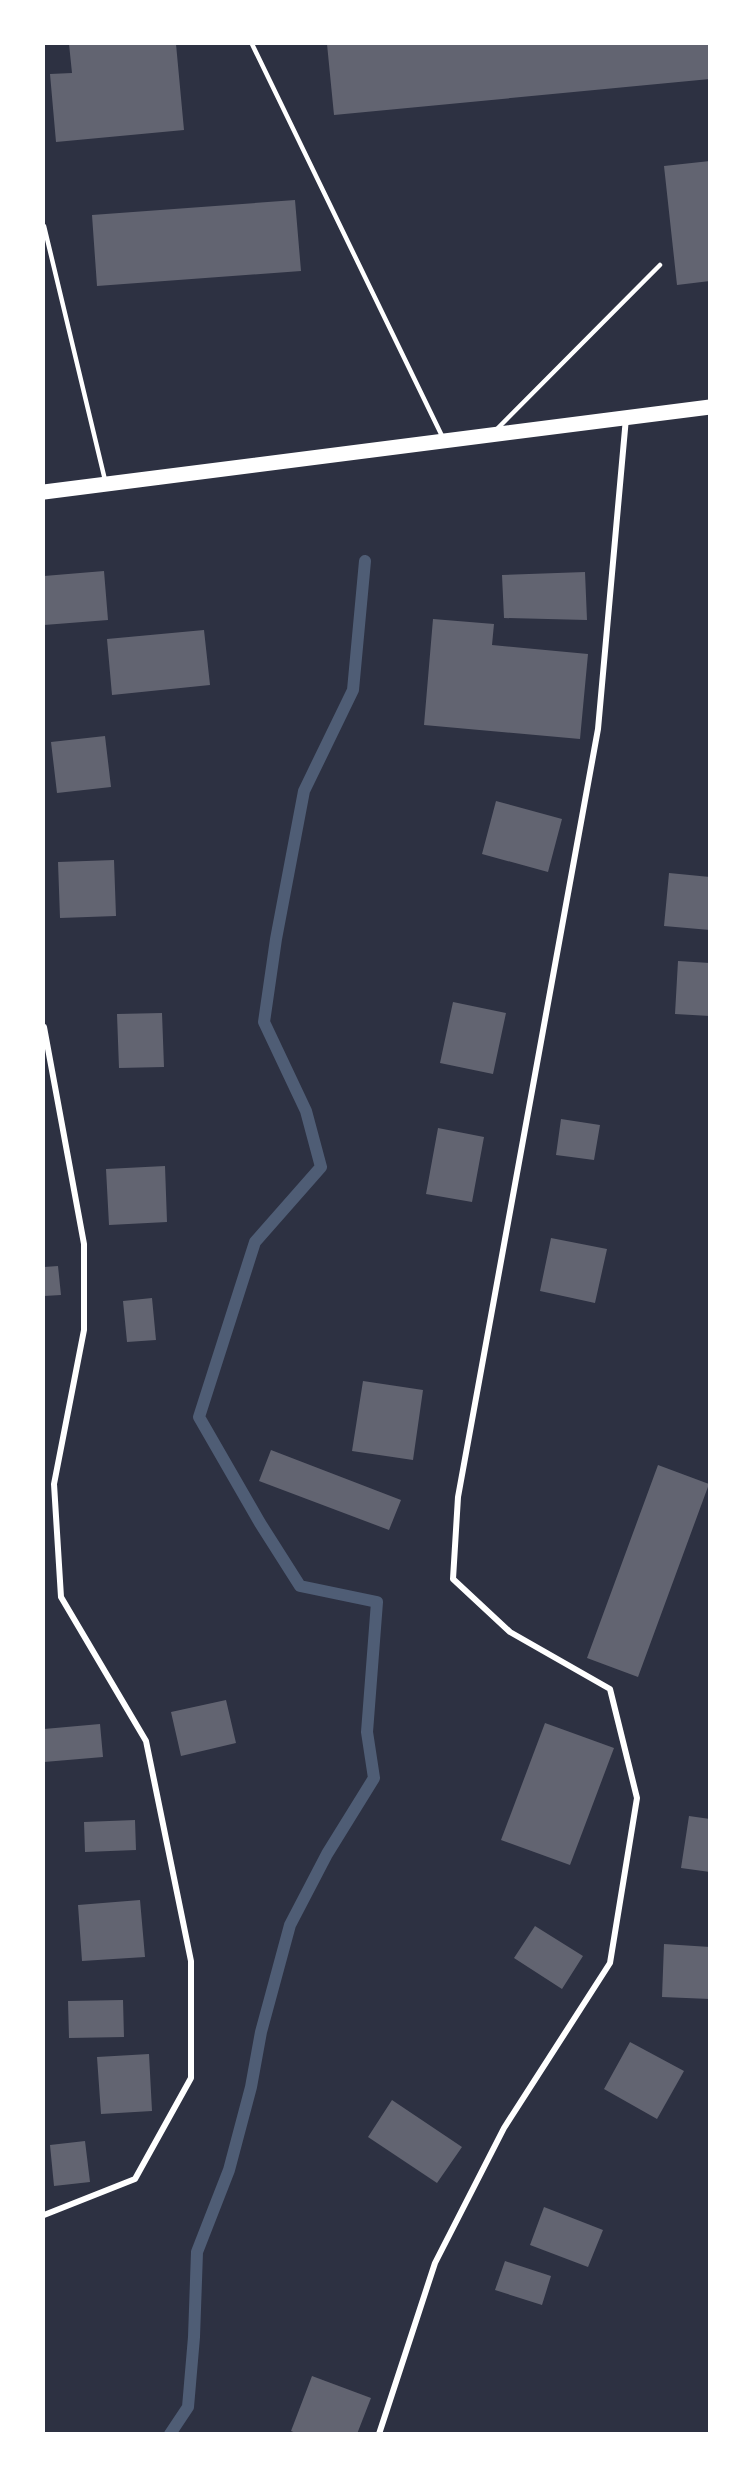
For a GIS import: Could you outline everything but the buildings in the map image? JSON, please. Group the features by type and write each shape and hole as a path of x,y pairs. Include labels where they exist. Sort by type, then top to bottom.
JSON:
{"main road":[{"path":"44,492 710,407"}],"street":[{"path":"379,2433 435,2263 504,2128 610,1963 637,1798 610,1689 510,1632 453,1579 458,1497 598,729 626,418"},
{"path":"44,1027 84,1244 84,1330 54,1484 61,1597 146,1741 191,1961 191,2078 135,2178 44,2215"}],"lane":[{"path":"252,44 444,440"},
{"path":"44,226 106,483"},
{"path":"493,433 660,265"}],"waterway":[{"path":"170,2434 188,2407 194,2337 197,2252 229,2170 251,2087 261,2032 290,1925 327,1854 374,1778 367,1732 377,1602 300,1586 260,1523 199,1417 255,1242 321,1167 306,1111 264,1022 276,939 304,791 353,690 365,561"}]}
